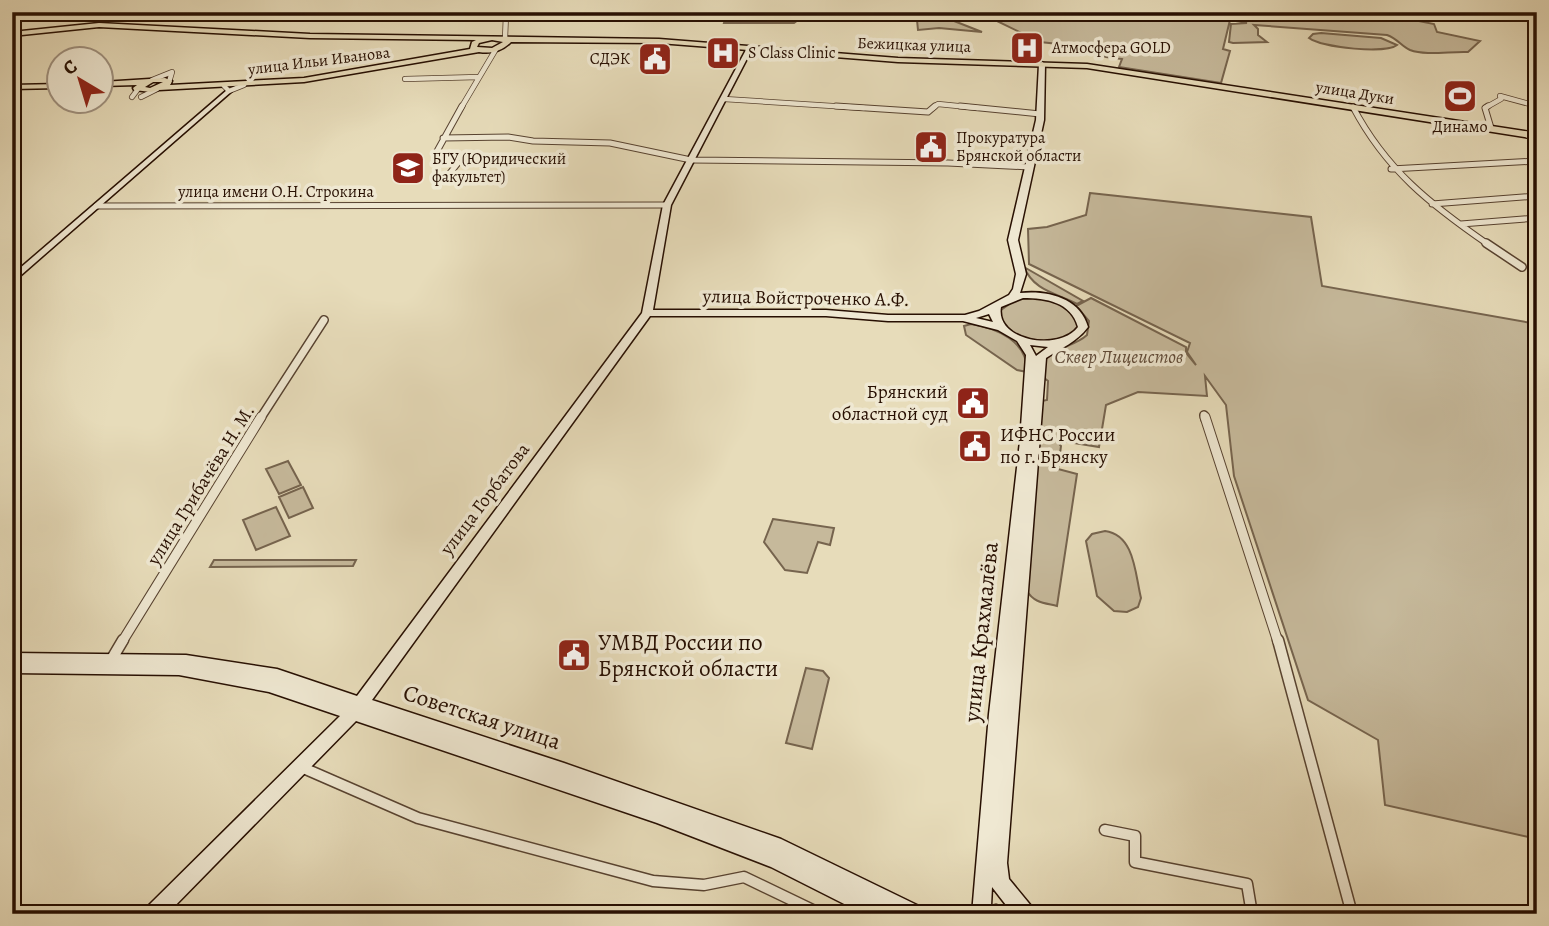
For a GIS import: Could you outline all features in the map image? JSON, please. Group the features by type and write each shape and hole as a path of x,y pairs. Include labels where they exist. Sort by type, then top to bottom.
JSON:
{"main road":[{"path":"12,34 99,25 310,36 456,36 500,40"},
{"path":"456,36 467,38 477,47"},
{"path":"477,47 500,40"},
{"path":"477,47 500,40"},
{"name":"Бежицкая улица","path":"500,40 616,40 898,60 1087,66 1169,78"},
{"name":"улица Ильи Иванова","path":"116,84 149,81 231,83 304,78 477,47"},
{"name":"улица Ильи Иванова","path":"116,88 139,93 161,88 226,88 325,78 477,47"},
{"name":"улица Горбатова","path":"154,914 357,708 647,313 667,205 750,49"},
{"path":"1025,914 1000,883 998,863 1036,356 1021,340 1000,327 994,315 996,308 1013,297 1018,289 1020,274 1013,240 1040,114 1042,64"},
{"name":"улица Дуки","path":"1169,78 1537,136"},
{"path":"139,93 137,86 149,81"},
{"path":"161,88 169,82"},
{"path":"12,86 46,85"},
{"path":"96,206 226,88"},
{"path":"1020,274 1033,288 1049,298"},
{"path":"1013,297 1030,295 1049,298 1068,305 1082,321 1081,332 1076,337 1036,356"},
{"name":"улица Войстроченко А.Ф.","path":"647,313 827,313 888,318 963,318 996,308"},
{"path":"1021,340 1038,344 1061,343"},
{"name":"улица Крахмалёва","path":"981,914 997,714 1036,356"},
{"name":"Советская улица","path":"12,659 109,663"},
{"name":"Советская улица","path":"12,667 186,661 240,668 300,682 357,708 776,860 884,914"},
{"name":"Советская улица","path":"357,708 651,800 781,848 914,914"}],"street":[{"path":"450,173 458,163 447,162 449,157 436,153 500,40 506,15 502,13"},
{"path":"1505,13 1537,16"},
{"path":"477,47 487,60"},
{"path":"149,81 174,70 169,82"},
{"name":"улица Ильи Иванова","path":"405,79 479,77"},
{"path":"132,97 139,93"},
{"path":"1491,128 1489,115 1484,111 1501,99 1500,96 1537,106"},
{"path":"724,99 928,112 938,104 1040,114"},
{"path":"1353,107 1391,169 1432,204 1522,267"},
{"path":"1526,134 1537,142"},
{"path":"443,138 508,137 533,141 610,143 691,160 948,163 1029,167"},
{"path":"1391,169 1537,160"},
{"path":"1432,204 1537,196"},
{"name":"улица имени О.Н. Строкина","path":"96,206 667,205"},
{"path":"12,280 96,206"},
{"path":"1461,224 1537,218"},
{"path":"963,318 1000,327"},
{"name":"улица Грибачёва Н. М.","path":"109,663 235,457 324,320"},
{"path":"1204,415 1248,544 1321,784 1352,914"},
{"path":"301,767 418,818 653,881 704,885 744,877 821,914"},
{"path":"1105,830 1135,836 1135,862 1247,884 1252,914"}],"green space":[{"path":"1394,12 1399,17 1434,24 1437,32 1480,41 1468,52 1423,53 1404,47 1387,35 1254,25 1258,29 1258,35 1267,42 1233,43 1229,42 1231,24 1247,23 1230,20 1223,49 1230,51 1221,83 1119,67 1122,59 1106,57 1077,46 1040,42 995,20 949,19 982,32 939,28 918,30 917,20 806,14 794,23 724,23 727,14"},
{"path":"1313,34 1381,38 1397,45 1381,49 1354,49 1327,45 1309,38"},
{"name":"Сквер Лицеистов","path":"1090,193 1311,217 1322,286 1537,324 1537,839 1385,805 1378,740 1308,700 1234,476 1226,405 1205,376 1207,396 1138,392 1106,405 1099,447 1056,440 1061,446 1058,469 1077,474 1057,606 1036,600 1027,591 1038,443 1046,438 1038,437 1042,401 1047,400 1048,381 1043,377 1045,360 1054,352 1087,335 1089,321 1076,306 1091,298 1186,347 1186,353 1196,365 1187,352 1190,343 1029,264 1028,229 1047,227 1086,215"},
{"path":"1024,267 1083,301 1077,304 1046,290 1028,275"},
{"path":"1043,299 1064,306 1079,325 1074,333 1055,341 1032,340 1011,332 1003,324 1001,310 1015,300"},
{"path":"971,324 1010,338 1022,352 1027,372 1017,370 966,335 964,326"},
{"path":"288,461 301,485 279,494 266,469"},
{"path":"303,487 313,508 289,518 279,497"},
{"path":"276,507 290,536 256,550 243,520"},
{"path":"773,519 834,528 830,545 818,542 807,573 785,570 764,542"},
{"path":"1105,531 1122,540 1135,567 1141,598 1138,607 1127,612 1114,611 1097,596 1086,541 1092,534"},
{"path":"214,560 356,560 353,566 210,567"},
{"path":"806,668 823,671 829,678 812,749 786,743"}],"place":[{"name":"Атмосфера GOLD","path":"1027,48"},
{"name":"S Class Clinic","path":"723,53"},
{"name":"СДЭК","path":"655,59"},
{"name":"Динамо","path":"1460,96"},
{"name":"Прокуратура Брянской области","path":"931,147"},
{"name":"БГУ (Юридический факультет)","path":"408,168"},
{"name":"Брянский областной суд","path":"973,403"},
{"name":"ИФНС России по г. Брянску","path":"975,446"},
{"name":"УМВД России по Брянской области","path":"574,655"}]}
